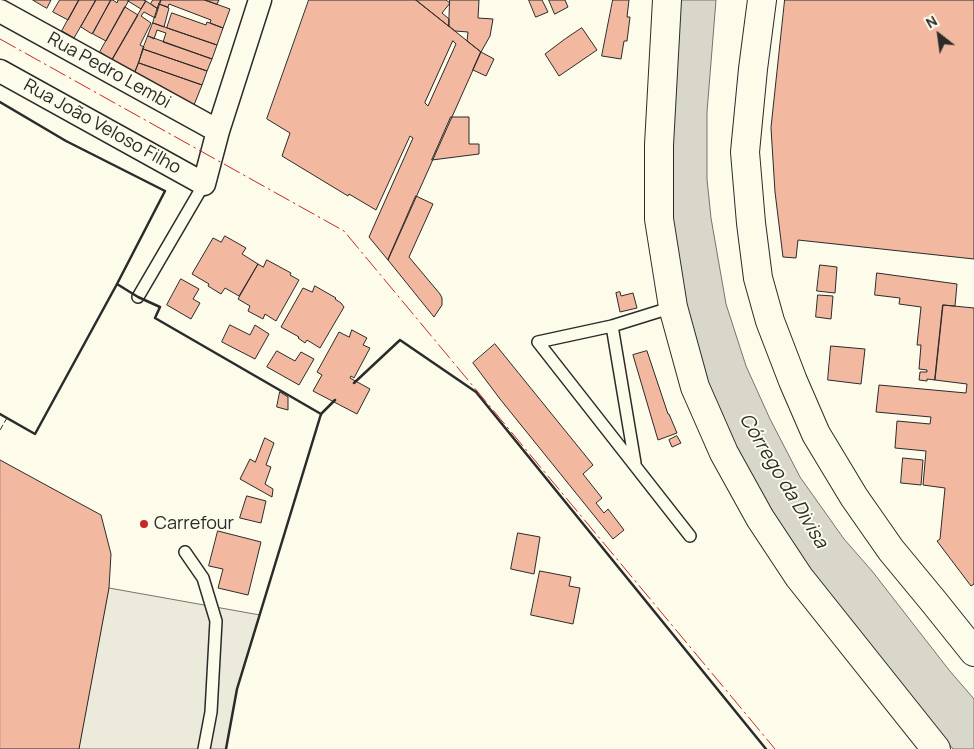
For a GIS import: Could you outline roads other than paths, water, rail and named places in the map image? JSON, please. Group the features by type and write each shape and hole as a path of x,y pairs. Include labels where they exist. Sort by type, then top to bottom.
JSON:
{"main road":[{"path":"667,0 659,145 659,219 673,307 695,387 724,453 760,518 799,578 936,749"},
{"path":"762,0 745,152 750,223 758,278 770,322 816,434 854,497 891,550 974,652"}],"street":[{"path":"204,184 218,130 260,0"},
{"name":"Rua Pedro Lembi","path":"0,12 218,130"},
{"name":"Rua João Veloso Filho","path":"0,71 204,184"}],"lane":[{"path":"138,297 204,184"},
{"path":"673,307 612,326 538,342 690,536"},
{"path":"612,326 635,464"},
{"path":"185,552 203,578 216,621 211,712 204,749"}],"water":[{"name":"Córrego da Divisa","path":"677,0 716,0 707,112 707,179 711,218 726,304 746,366 770,419 800,477 844,539 872,571 974,699 974,749 953,749 803,566 745,475 691,350 664,209"}],"place":[{"name":"Carrefour","path":"144,524"}]}
